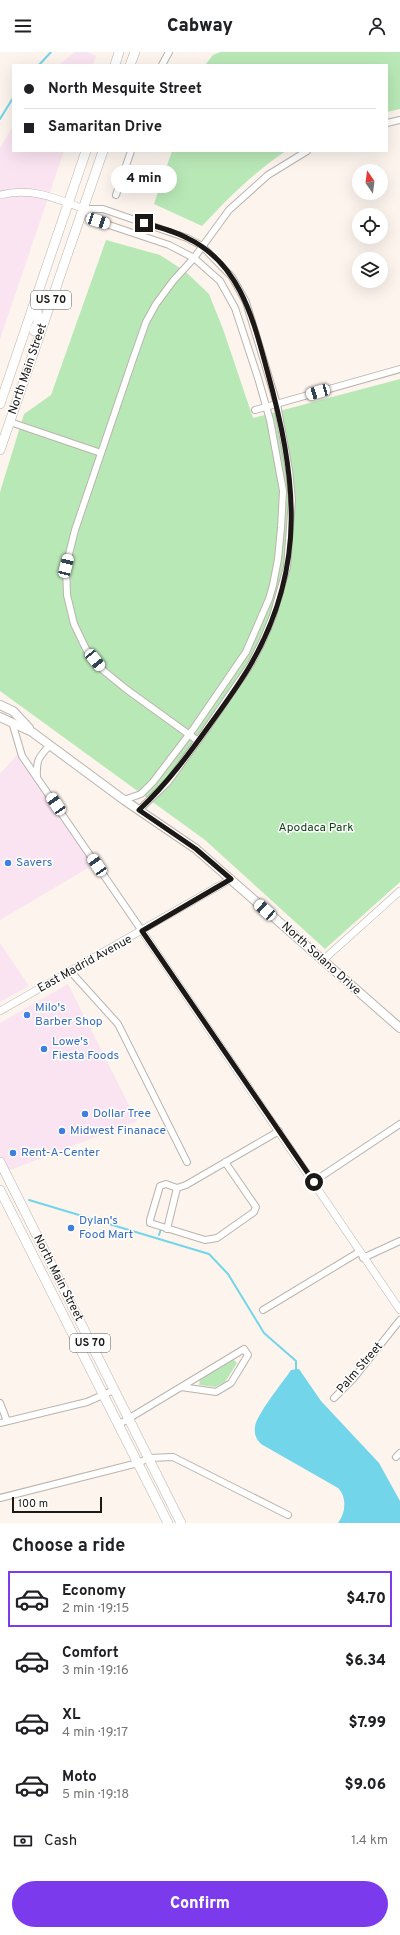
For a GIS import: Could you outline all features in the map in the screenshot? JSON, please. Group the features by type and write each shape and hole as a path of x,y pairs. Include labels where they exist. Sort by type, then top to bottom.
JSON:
{"main road":[{"path":"115,64 119,52"},
{"path":"130,64 135,52"},
{"name":"North Main Street","path":"0,404 86,152"},
{"name":"North Main Street","path":"0,450 103,152"},
{"path":"30,361 27,351 38,316 37,309 33,307"},
{"name":"North Solano Drive","path":"0,704 13,711 32,732"},
{"name":"North Solano Drive","path":"0,717 32,732 124,800 196,849 400,1028"},
{"name":"North Main Street","path":"0,1162 181,1523"},
{"name":"North Main Street","path":"0,1190 168,1523"}],"street":[{"path":"163,64 169,52"},
{"path":"388,123 400,120"},
{"path":"116,195 131,152"},
{"path":"198,741 126,690 104,671 86,649 74,624 67,595 66,566 75,530 146,322 156,304 173,281 194,258 230,210 253,188 277,170 305,152"},
{"path":"0,195 23,191 40,194 69,203 84,209 98,221 169,245 194,258 220,281 229,295 249,349 266,408 283,491 278,559 269,599 246,652 232,676 189,736 153,782 141,794 124,800"},
{"path":"84,209 103,209 187,238 202,246 232,277 243,294 277,404 289,470 292,516 287,567 273,616 251,664 198,741 168,782 139,810"},
{"path":"256,410 400,369"},
{"path":"10,422 101,453"},
{"path":"282,516 292,516"},
{"path":"264,611 273,616"},
{"path":"12,722 22,756 314,1182 361,1255 400,1310"},
{"path":"37,777 36,766 39,757 50,745"},
{"name":"East Madrid Avenue","path":"0,1012 231,879"},
{"path":"322,961 400,891"},
{"path":"71,972 118,1024 187,1162"},
{"path":"314,1182 400,1124"},
{"path":"225,1162 256,1207 256,1210 213,1239 205,1240 152,1225 150,1220 160,1186 166,1184 177,1188 186,1185 225,1162 279,1131"},
{"path":"167,1229 177,1188"},
{"path":"264,1310 361,1255 400,1241"},
{"name":"Palm Street","path":"334,1398 353,1379 400,1320"},
{"path":"118,1424 129,1419 180,1387 244,1349 248,1355 231,1383 216,1392 180,1387"},
{"path":"0,1423 88,1402 104,1396 114,1390"},
{"path":"0,1404 7,1421"},
{"path":"0,1498 138,1463 149,1458 173,1457 288,1515"}],"shaded area":[{"path":"75,52 87,52 96,56 93,64 60,64"},
{"path":"12,128 12,152 64,152 0,339 0,148"},
{"path":"17,755 93,865 0,920 0,774"},
{"path":"0,943 29,986 0,1002"},
{"path":"68,984 137,1121 8,1171 0,1156 0,1023"}],"green space":[{"path":"220,52 400,52 400,109 388,112 388,64 206,64 213,55"},
{"path":"172,152 285,152 242,186 202,226 154,204"},
{"name":"Apodaca Park","path":"106,240 160,255 186,272 209,294 223,329 253,418 400,379 400,882 325,949 205,840 0,691 0,492 24,414 51,395"},
{"path":"233,1359 237,1363 225,1382 215,1387 199,1385 200,1380"}],"water":[{"path":"299,1369 321,1401 379,1463 400,1501 400,1523 338,1523 343,1515 344,1500 338,1488 261,1444 258,1440 255,1434 255,1427 260,1415 270,1398 291,1370"}],"waterway":[{"path":"40,64 51,52"},
{"path":"0,119 12,100"},
{"path":"29,1200 209,1254 228,1274 264,1333 296,1361 296,1372"},
{"path":"159,1235 161,1229"}],"place":[{"name":"Savers","path":"8,863"},
{"name":"Milo's Barber Shop","path":"27,1015"},
{"name":"Lowe's Fiesta Foods","path":"44,1049"},
{"name":"Dollar Tree","path":"85,1114"},
{"name":"Midwest Finanace","path":"62,1131"},
{"name":"Rent-A-Center","path":"13,1153"},
{"name":"Dylan's Food Mart","path":"71,1228"}],"route":[{"path":"144,223 167,230 202,246 232,277 243,294 277,404 289,470 292,500 287,567 279,598 263,640 251,664 231,694 168,782 139,810 196,849 231,879 142,931 314,1182"}]}
